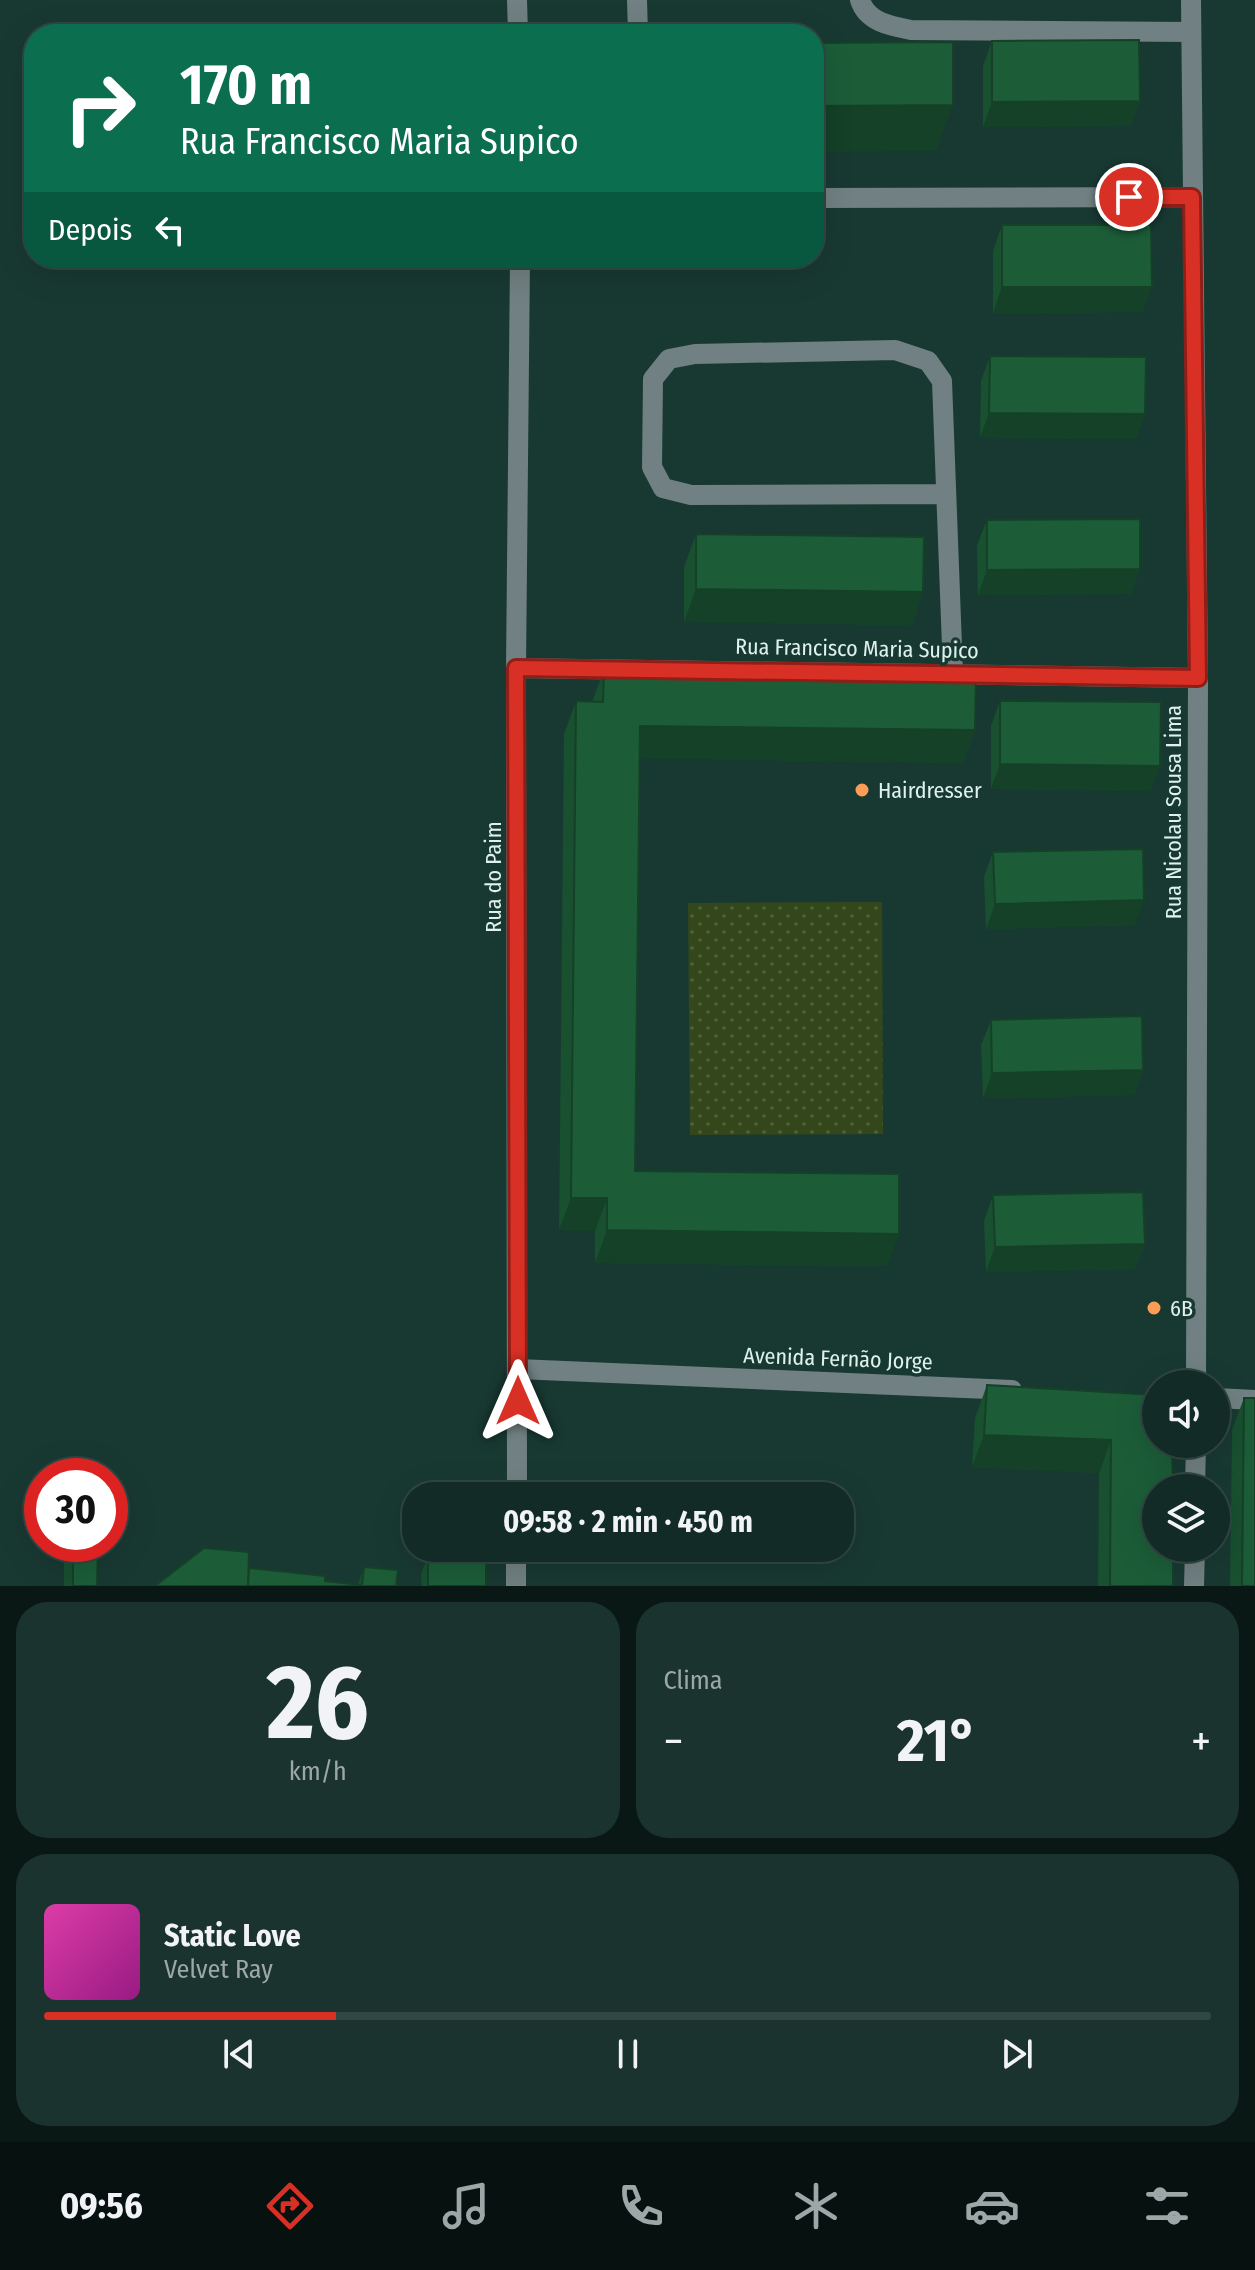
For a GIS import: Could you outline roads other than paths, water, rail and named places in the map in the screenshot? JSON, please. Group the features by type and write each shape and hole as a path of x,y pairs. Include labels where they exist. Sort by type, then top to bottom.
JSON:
{"street":[{"path":"517,0 518,24"},
{"path":"637,0 638,24"},
{"path":"860,0 862,8 883,25 911,30 1191,32"},
{"name":"Rua Nicolau Sousa Lima","path":"1191,0 1198,678 1196,1370"},
{"path":"824,198 1192,197"},
{"name":"Rua do Paim","path":"517,1482 516,668 520,268"},
{"path":"946,494 691,495 663,488 652,467 653,379 669,359 695,354 895,350 928,361 942,381 953,673"},
{"name":"Rua Francisco Maria Supico","path":"516,668 1198,678"},
{"name":"Avenida Fernão Jorge","path":"518,1369 1035,1391"},
{"path":"1230,1399 1255,1400"},
{"path":"516,1562 516,1586"},
{"path":"1194,1586 1195,1562"}],"place":[{"name":"Hairdresser","path":"862,790"},
{"name":"6B","path":"1154,1308"}]}
